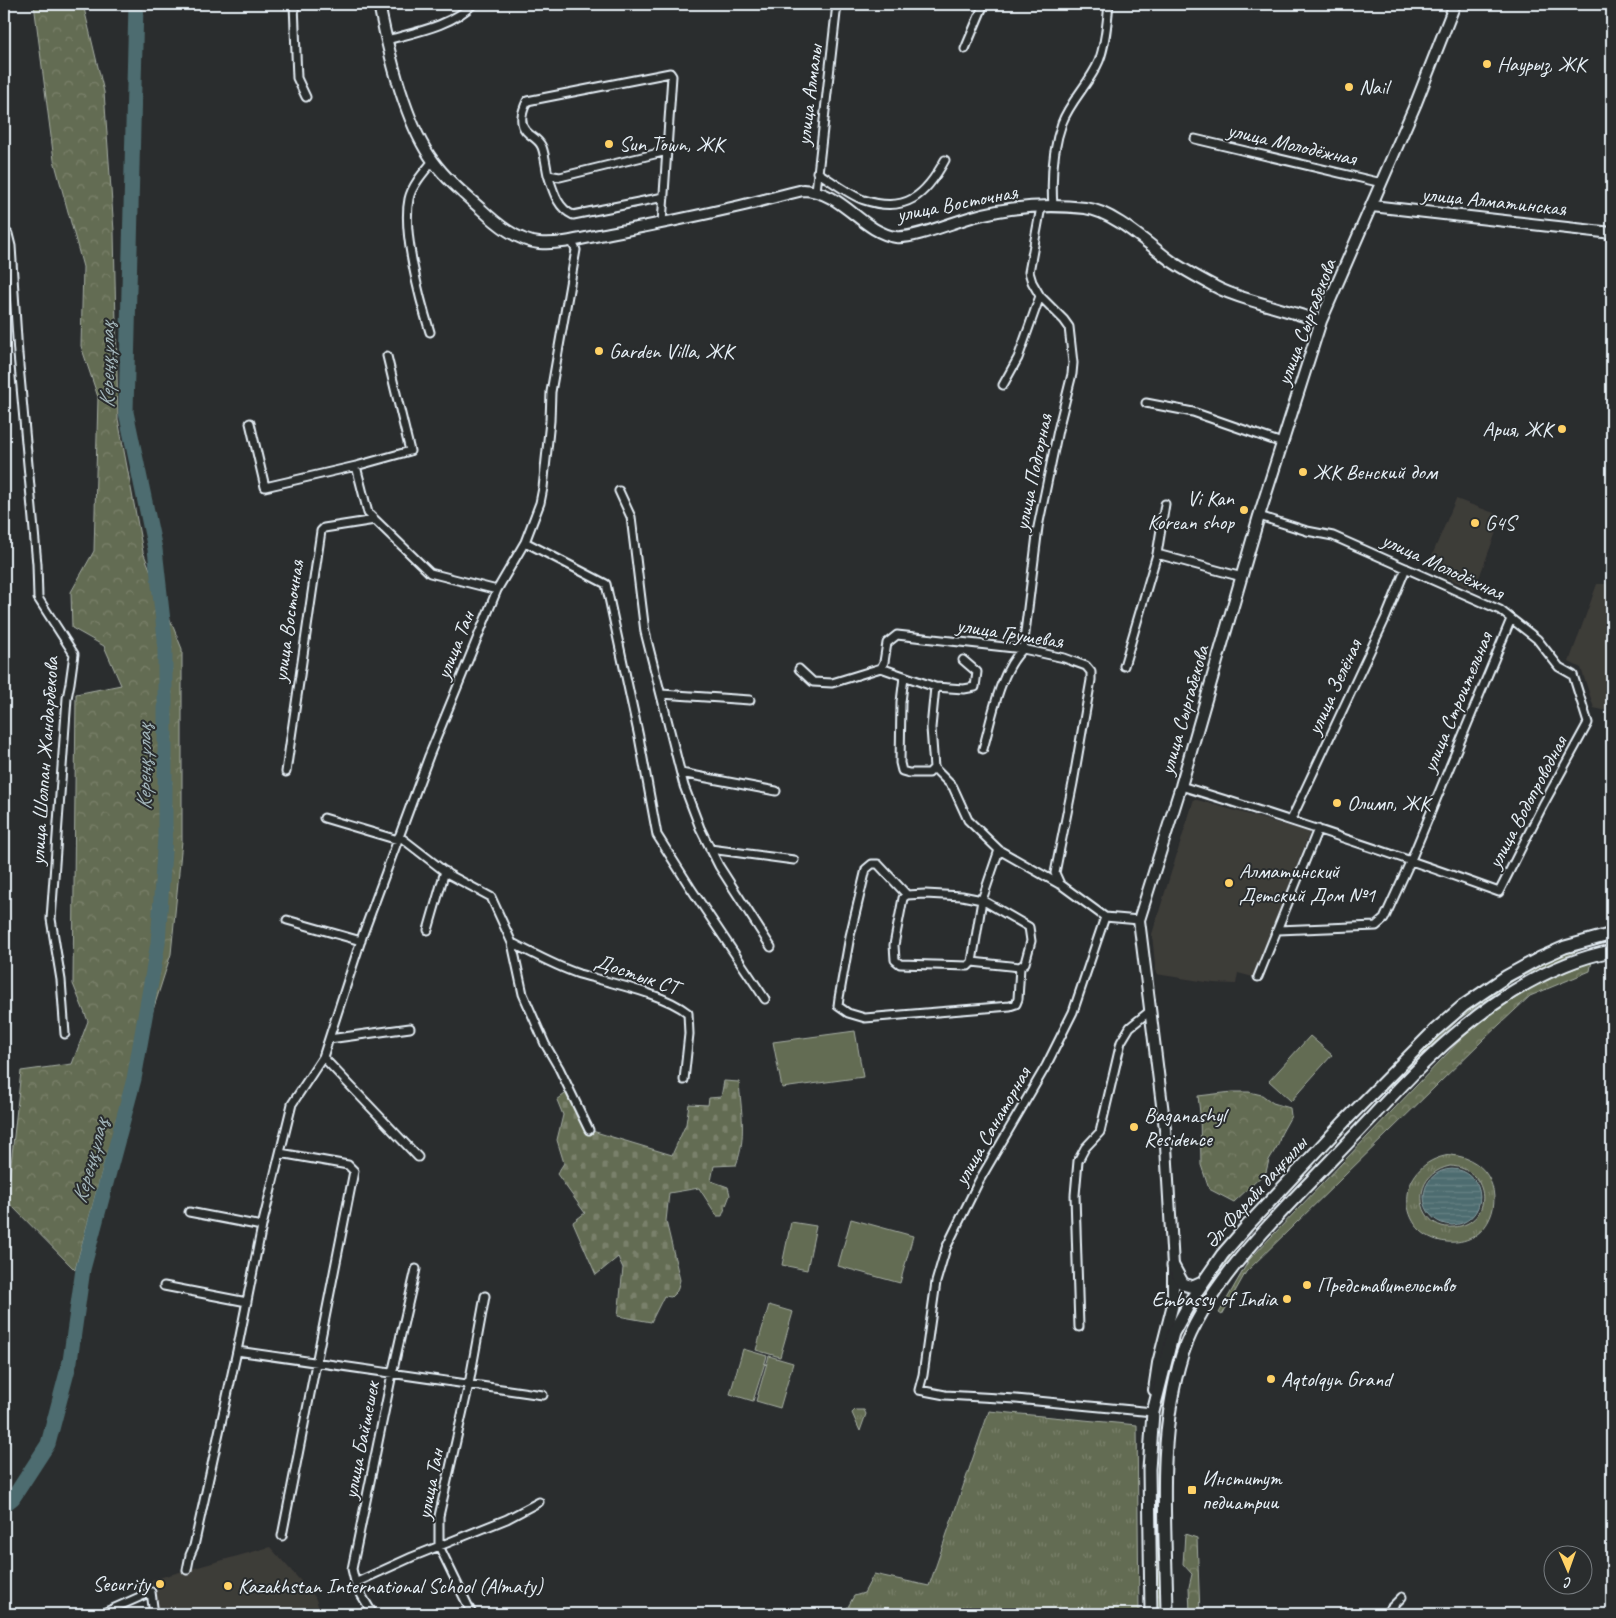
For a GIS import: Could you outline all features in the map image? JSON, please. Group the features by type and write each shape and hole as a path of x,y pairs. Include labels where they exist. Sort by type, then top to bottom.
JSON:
{"main road":[{"name":"Әл-Фараби даңғылы","path":"1150,1614 1149,1469 1152,1412 1173,1333 1181,1316 1202,1283 1247,1226 1318,1150 1388,1076 1463,1006 1507,976 1540,958 1565,947 1612,934"},
{"name":"Әл-Фараби даңғылы","path":"1169,1611 1165,1539 1167,1429 1182,1356 1190,1334 1210,1300 1227,1276 1274,1221 1446,1042 1493,1004 1533,980 1571,962 1612,951"},
{"path":"1174,1266 1183,1284 1193,1287 1202,1283"}],"street":[{"path":"294,4 297,78 306,97"},
{"path":"379,4 386,40 411,117 425,149 442,172 486,214 504,228 530,241 540,243 571,240 662,224 789,193 816,190"},
{"path":"386,40 450,20 465,12 473,4"},
{"name":"улица Алмалы","path":"816,190 836,4"},
{"path":"965,49 984,4"},
{"path":"1053,207 1051,178 1057,138 1062,121 1099,61 1104,43 1109,4"},
{"name":"улица Сыргабекова","path":"1152,1412 1158,1364 1173,1304 1174,1266 1165,1129 1139,920 1181,786 1282,443 1322,321 1416,103 1455,4"},
{"path":"662,224 664,197 672,76 667,73 527,101 522,110 521,120 526,131 536,138 542,148 548,174 558,200 565,211 573,215 664,197"},
{"name":"улица Молодёжная","path":"1195,139 1382,183"},
{"path":"548,174 560,177 667,151"},
{"path":"430,332 414,267 408,213 409,199 412,191 433,160"},
{"path":"817,172 863,200 893,206 914,199 934,180 945,160"},
{"name":"улица Восточная","path":"816,190 836,200 875,228 898,237 927,232 974,216 1006,210 1053,207 1084,208 1104,213 1174,263 1224,291 1322,321"},
{"name":"улица Алматинская","path":"1372,206 1612,233"},
{"name":"улица Подгорная","path":"983,749 1006,674 1017,655 1023,649 1038,527 1073,369 1069,327 1040,296 1032,282 1030,272 1041,207"},
{"name":"улица Шолпан Жандарбекова","path":"4,234 8,234 11,246 18,354 37,564 38,598 74,654 66,698 51,919 61,980 65,1034"},
{"name":"улица Тан","path":"187,1570 237,1351 262,1226 292,1104 323,1057 361,941 429,756 497,590 525,542 540,504 544,488 551,392 576,250 571,240"},
{"path":"1003,384 1018,358 1040,296"},
{"path":"250,423 265,487 356,466 410,451 387,356"},
{"path":"1146,403 1193,412 1282,443"},
{"path":"356,466 368,513 430,573 497,590"},
{"path":"620,491 631,516 645,632 681,773 700,828 710,849 771,946"},
{"path":"1124,666 1157,554 1165,504"},
{"name":"улица Молодёжная","path":"1260,516 1307,531 1333,536 1500,610 1537,639 1559,667 1573,675 1588,724"},
{"name":"улица Восточная","path":"286,772 320,531 324,528 375,520"},
{"path":"525,542 606,584 639,737 657,835 765,999"},
{"path":"1157,554 1242,577"},
{"name":"улица Зелёная","path":"1292,820 1386,617 1406,568"},
{"name":"улица Строительная","path":"1278,930 1376,926 1384,919 1411,860 1510,619"},
{"name":"улица Грушевая","path":"881,668 884,662 887,643 897,635 1023,649 1064,658 1086,666 1091,672 1074,783 1055,873 1060,884"},
{"path":"799,669 814,682 832,683 881,668 935,687 975,688 977,672 963,660"},
{"path":"904,677 900,763 902,771 929,773 934,768"},
{"path":"935,687 930,728 934,768 953,787 968,820 999,850 1060,884 1105,917 1139,920"},
{"path":"661,694 750,700"},
{"name":"улица Водопроводная","path":"1181,786 1292,820 1499,892 1543,805 1588,724"},
{"path":"681,773 776,791"},
{"path":"324,818 399,838 445,871 491,897 512,943 523,994 545,1044 559,1068 588,1130"},
{"path":"1258,978 1318,829"},
{"path":"710,849 794,860"},
{"path":"972,962 1020,967 1025,963 1031,941 1029,927 982,900 943,895 907,895 903,898 894,945 895,960 900,964 968,966 972,962 982,900 999,850"},
{"path":"907,895 878,864 872,864 866,869 850,936 838,1006 848,1014 865,1018 1010,1006 1016,1004 1018,999 1020,967"},
{"path":"428,930 445,871"},
{"name":"улица Санаторная","path":"1105,917 1073,1012 1046,1066 979,1181 946,1248 936,1282 923,1375 919,1390 945,1395 1016,1399 1152,1412"},
{"path":"287,920 361,941"},
{"name":"Достык СТ","path":"512,943 556,965 636,990 679,1006 688,1013 689,1034 684,1080"},
{"path":"1079,1327 1075,1195 1078,1161 1085,1148 1100,1132 1121,1042 1130,1027 1150,1011"},
{"path":"329,1039 410,1028"},
{"path":"323,1057 418,1158"},
{"path":"280,1153 348,1165 354,1171 282,1536"},
{"path":"189,1212 262,1226"},
{"name":"улица Байшешек","path":"373,1614 355,1583 352,1569 392,1374 416,1269"},
{"path":"164,1286 247,1302"},
{"name":"улица Тан","path":"472,1614 440,1546 439,1516 469,1384 485,1296"},
{"path":"237,1351 544,1395"},
{"path":"355,1583 507,1519 539,1502"},
{"path":"100,1614 152,1592 154,1614"},
{"path":"1385,1614 1402,1597"}],"shaded area":[{"path":"1456,499 1502,516 1474,591 1427,567"},
{"path":"1597,584 1612,584 1612,712 1594,708 1581,668 1569,662"},
{"name":"Алматинский Детский Дом №1","path":"1194,799 1310,832 1253,977 1238,973 1236,984 1213,983 1156,974 1152,934"},
{"name":"Kazakhstan International School (Almaty)","path":"270,1547 315,1597 321,1614 154,1614 151,1580"}],"green space":[{"path":"34,4 83,4 104,92 114,231 118,419 143,552 182,649 182,841 171,954 105,1160 75,1270 7,1201 21,1071 72,1064 88,1021 73,984 76,694 121,685 104,646 72,628 71,592 94,551 98,397 81,346 83,267 54,160"},
{"path":"1612,937 1612,941 1589,946 1516,979 1459,1019 1362,1113 1245,1237 1194,1309 1192,1308 1243,1234 1360,1110 1456,1016 1514,975 1587,943"},
{"path":"1592,961 1590,971 1530,996 1484,1039 1246,1272 1222,1315 1219,1313 1249,1260 1463,1037 1489,1016 1532,987"},
{"path":"855,1031 863,1077 782,1088 773,1042"},
{"path":"1310,1036 1332,1055 1291,1101 1269,1081"},
{"path":"724,1081 739,1082 742,1134 736,1165 714,1166 711,1181 728,1187 730,1195 722,1216 717,1216 699,1188 669,1193 666,1221 680,1280 677,1291 671,1297 664,1296 651,1322 618,1316 623,1268 618,1257 596,1275 573,1222 585,1213 557,1174 564,1163 557,1140 563,1115 557,1100 569,1091 589,1130 672,1155 686,1124 689,1104 708,1105 709,1098 721,1097"},
{"path":"1249,1092 1262,1095 1273,1103 1290,1108 1291,1116 1269,1160 1266,1172 1234,1202 1209,1189 1201,1165 1198,1096"},
{"path":"1450,1155 1470,1160 1484,1171 1492,1186 1494,1202 1490,1218 1481,1231 1466,1240 1447,1242 1430,1237 1418,1227 1410,1214 1408,1200 1410,1185 1418,1171 1431,1161","holes":["1450,1166 1464,1169 1474,1176 1480,1185 1483,1196 1481,1207 1476,1216 1467,1224 1454,1227 1441,1226 1425,1212 1422,1201 1423,1190 1427,1180 1436,1171"]},
{"path":"851,1219 913,1236 900,1283 838,1266"},
{"path":"791,1222 816,1226 807,1270 782,1265"},
{"path":"769,1305 793,1312 780,1357 756,1350"},
{"path":"1177,1339 1180,1341 1167,1393 1159,1473 1161,1614 1156,1614 1157,1474 1164,1391"},
{"path":"743,1349 767,1356 753,1401 730,1394"},
{"path":"769,1356 793,1363 780,1408 756,1401"},
{"path":"855,1410 864,1410 866,1414 860,1431 852,1413"},
{"path":"989,1411 1137,1425 1139,1614 844,1614 854,1596 864,1593 874,1574 929,1586"},
{"path":"1185,1534 1197,1538 1200,1614 1190,1614 1189,1587 1192,1574 1183,1564"}],"water":[{"path":"1452,1169 1463,1171 1472,1177 1478,1186 1480,1197 1478,1208 1472,1217 1463,1223 1452,1225 1441,1223 1432,1217 1426,1208 1424,1197 1426,1186 1432,1177 1441,1171"}],"waterway":[{"name":"Кереңқұлақ","path":"4,1505 13,1498 48,1444 70,1361 83,1269 134,1079 158,943 165,836 165,639 155,549 126,412 136,4"}],"place":[{"name":"Наурыз, ЖК","path":"1487,64"},
{"name":"Nail","path":"1349,87"},
{"name":"Sun Town, ЖК","path":"609,144"},
{"name":"Garden Villa, ЖК","path":"599,351"},
{"name":"Ария, ЖК","path":"1562,429"},
{"name":"ЖК Венский дом","path":"1303,472"},
{"name":"Vi Kan Korean shop","path":"1244,510"},
{"name":"G4S","path":"1475,523"},
{"name":"Олимп, ЖК","path":"1337,803"},
{"name":"Алматинский Детский Дом №1","path":"1229,883"},
{"name":"Baganashyl Residence","path":"1134,1127"},
{"name":"Представительство","path":"1307,1285"},
{"name":"Embassy of India","path":"1287,1299"},
{"name":"Aqtolqyn Grand","path":"1271,1379"},
{"name":"Институт педиатрии","path":"1192,1490"},
{"name":"Security","path":"160,1584"},
{"name":"Kazakhstan International School (Almaty)","path":"228,1586"}]}
